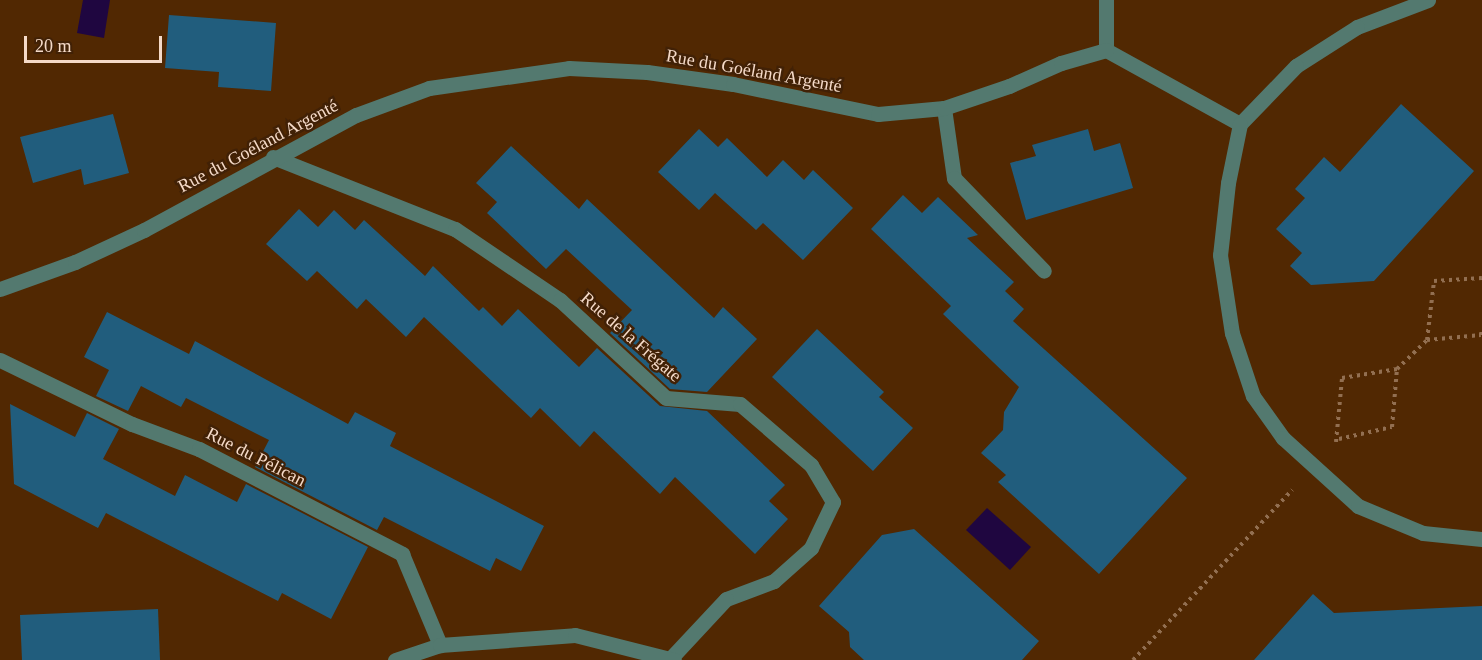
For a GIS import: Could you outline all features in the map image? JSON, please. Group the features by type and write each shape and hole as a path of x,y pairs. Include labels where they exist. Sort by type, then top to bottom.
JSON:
{"street":[{"path":"1106,0 1106,51 1240,124"},
{"path":"1428,0 1357,27 1296,66 1240,124 1228,183 1220,255 1232,333 1253,396 1283,438 1358,506 1423,533 1482,539"},
{"name":"Rue du Goéland Argenté","path":"0,289 75,262 144,230 356,115 429,88 569,68 647,72 733,84 878,114 944,108 1009,86 1061,63 1106,51"},
{"path":"944,108 954,178 1044,271"},
{"name":"Rue de la Frégate","path":"273,158 455,229 560,300 666,398 740,404 811,465 833,502 811,548 774,581 726,599 672,659"},
{"name":"Rue du Pélican","path":"0,360 132,424 199,449 402,554 440,645"},
{"path":"395,660 440,645 575,636 672,659"}],"path":[{"path":"1427,340 1481,335 1482,328"},
{"path":"1339,439 1392,426 1397,369"}],"shaded area":[{"path":"83,0 110,0 104,38 77,33"},
{"path":"987,508 1031,547 1010,570 966,530"}],"building":[{"path":"169,15 276,23 271,91 218,87 219,72 165,68"},
{"path":"1401,104 1474,171 1374,281 1311,285 1290,266 1302,253 1276,229 1305,198 1295,189 1324,157 1340,172"},
{"path":"113,114 129,173 84,185 81,169 33,183 20,137"},
{"path":"699,129 718,147 727,138 767,177 783,160 804,180 813,170 853,208 803,260 763,223 756,230 715,193 699,210 658,172"},
{"path":"1088,129 1094,151 1120,143 1133,188 1026,220 1010,163 1036,156 1032,145"},
{"path":"511,146 579,209 587,199 714,318 723,307 757,339 707,392 670,389 610,333 632,310 566,249 546,269 487,213 497,202 476,183"},
{"path":"903,195 922,213 938,197 978,235 967,238 1014,282 1005,291 1024,309 1013,321 1187,478 1099,574 998,482 1006,475 981,453 1003,430 1004,412 1019,387 943,314 951,306 871,229"},
{"path":"299,209 318,227 334,210 355,230 364,220 425,276 433,266 479,311 483,307 502,326 518,309 579,367 597,348 660,406 707,411 785,485 769,501 788,519 755,554 675,477 660,494 594,431 580,447 540,408 531,418 424,317 406,337 366,299 357,309 317,271 307,281 266,244"},
{"path":"107,312 189,354 195,341 348,424 355,412 396,433 390,446 544,526 521,571 496,558 490,571 384,517 377,530 255,467 269,440 186,398 181,407 141,386 128,411 96,396 109,370 84,357"},
{"path":"817,329 884,392 879,397 913,428 873,471 772,377"},
{"path":"10,404 75,437 87,413 119,429 103,459 175,496 185,475 237,502 246,484 368,547 331,619 282,593 278,601 106,513 98,528 14,484"},
{"path":"914,529 1039,641 1022,660 864,660 850,647 849,632 819,606 882,535"},
{"path":"1313,594 1334,613 1482,606 1482,660 1254,660"},
{"path":"158,609 160,660 22,660 20,615"}]}
